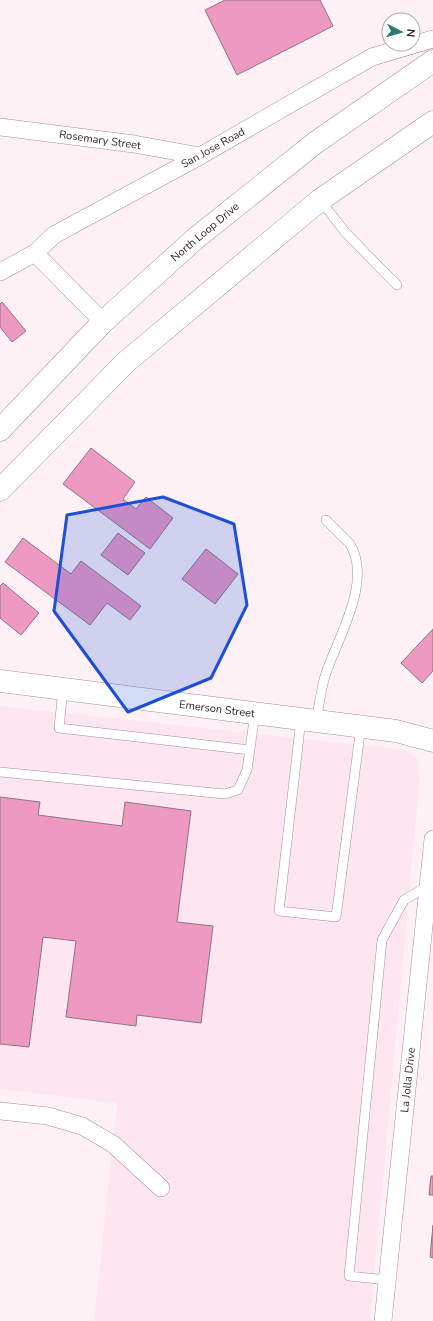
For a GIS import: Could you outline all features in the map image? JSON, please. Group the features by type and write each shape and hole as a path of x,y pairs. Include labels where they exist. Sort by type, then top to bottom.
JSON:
{"main road":[{"name":"North Loop Drive","path":"0,430 103,322 196,238 315,142 433,61"},
{"path":"0,490 126,362 320,200 433,122"},
{"name":"Emerson Street","path":"0,681 361,726 396,731 433,741"}],"street":[{"name":"San Jose Road","path":"0,272 35,252 54,235 200,156 372,57 433,39"},
{"name":"Rosemary Street","path":"0,127 134,144 200,156"},
{"path":"35,252 103,322"},
{"name":"La Jolla Drive","path":"383,1321 433,839"},
{"path":"0,1111 48,1116 82,1126 113,1144 161,1188"}],"lane":[{"path":"320,200 345,232 397,285"},
{"path":"326,520 353,548 357,573 355,595 346,623 308,720 279,910 336,917 361,726"},
{"path":"63,689 59,728 250,750"},
{"path":"0,772 225,794 238,790 247,770 255,713"},
{"path":"387,1280 349,1276 382,940 404,900 428,886"}],"highlighted area":[{"path":"163,497 234,524 247,605 211,678 128,712 54,611 67,515"}],"shaded area":[{"path":"0,706 405,750 417,758 420,776 370,1321 94,1321 117,1103 0,1089"}],"building":[{"path":"225,0 320,0 333,26 237,75 205,10"},
{"path":"2,302 26,331 12,342 0,327 0,304"},
{"path":"91,448 135,482 123,499 136,509 146,497 173,518 150,549 63,484"},
{"path":"118,533 145,553 128,575 101,555"},
{"path":"23,538 71,574 81,561 141,606 130,620 107,603 90,625 5,562"},
{"path":"206,549 238,574 215,604 182,579"},
{"path":"3,583 39,613 21,635 0,618 0,586"},
{"path":"433,629 433,671 422,683 401,663"},
{"path":"0,797 40,802 38,815 122,826 125,802 191,811 177,922 213,926 201,1023 137,1015 136,1026 66,1017 76,941 43,937 29,1047 0,1044"},
{"path":"431,1176 433,1176 433,1195 429,1195"},
{"path":"433,1225 433,1258 430,1257"}]}
